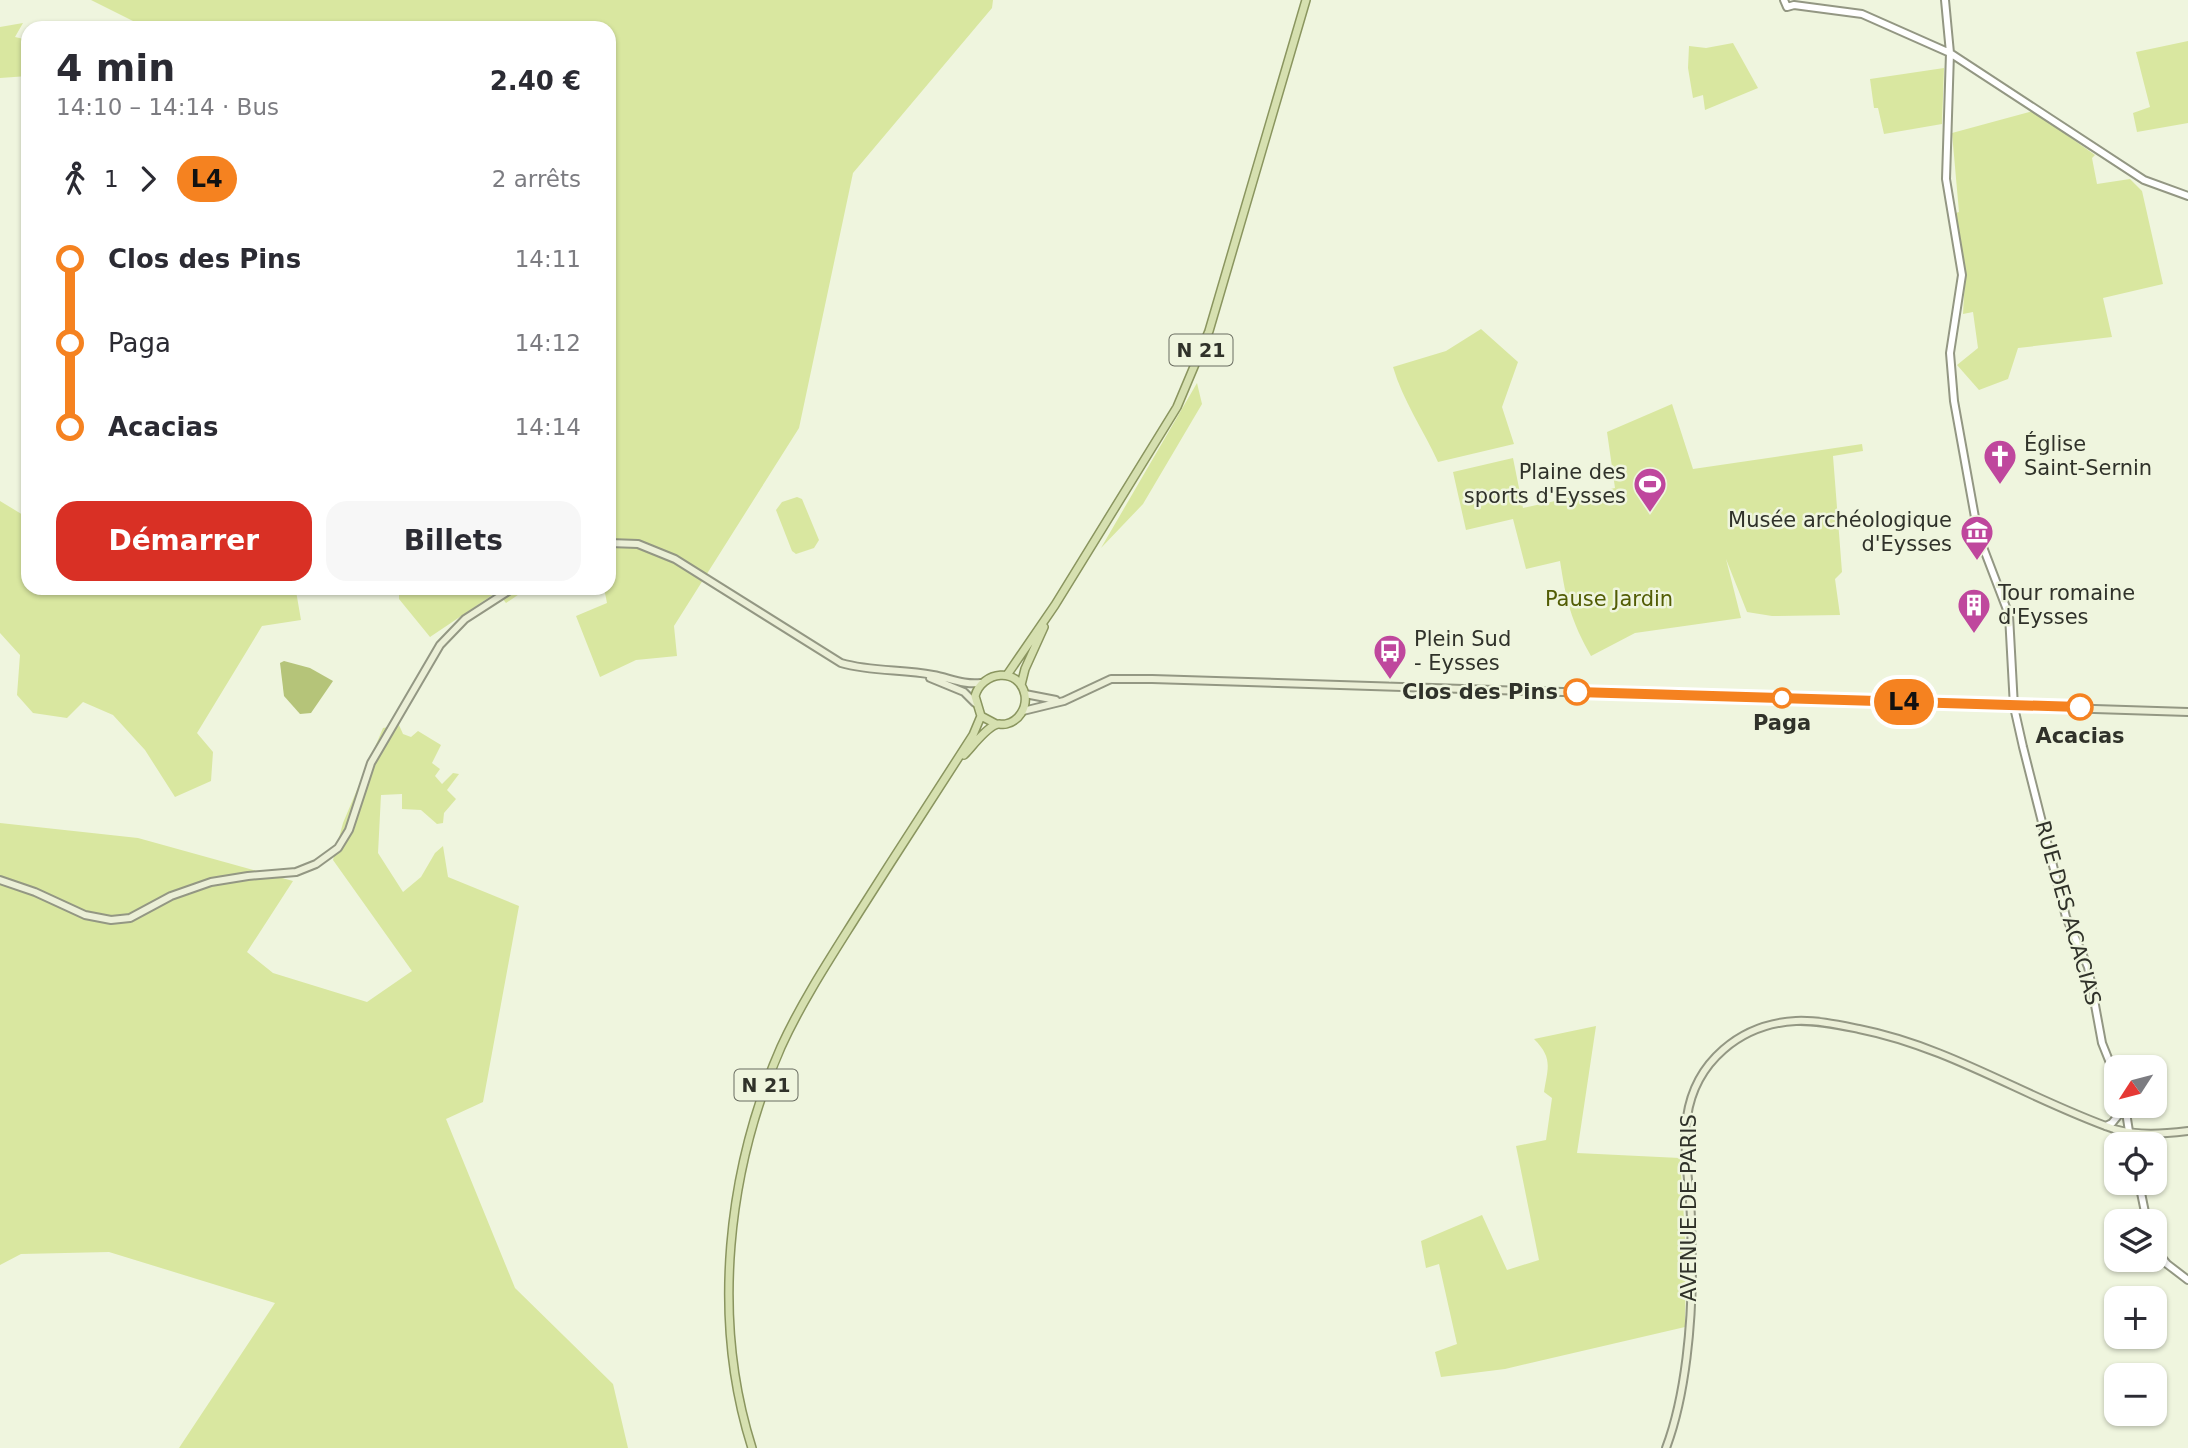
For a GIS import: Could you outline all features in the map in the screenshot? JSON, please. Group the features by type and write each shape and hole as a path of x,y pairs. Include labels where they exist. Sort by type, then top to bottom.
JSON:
{"main road":[{"name":"N 21","path":"1007,675 1055,605 1177,407 1209,331 1306,0"},
{"path":"616,543 638,544 675,559 841,663 863,669 934,675 959,683 981,684"},
{"path":"0,880 35,892 85,915 111,920 130,918 171,896 211,882 296,872 316,864 338,848 349,830 371,763 440,645 465,618 502,595"},
{"name":"N 21","path":"1021,685 1025,669 1055,605"},
{"path":"914,673 964,692 975,703 981,716 996,724 1012,722 1023,711 1065,701 1111,679 2188,712"},
{"path":"975,703 981,684 993,675 1007,675 1021,685 1025,694 1023,711"},
{"path":"1025,694 1065,701"},
{"name":"N 21","path":"752,1448 733,1351 730,1279 737,1197 757,1112 782,1045 800,1011 829,960 973,735 981,716"},
{"name":"N 21","path":"952,767 996,724"},
{"name":"AVENUE DE PARIS","path":"1666,1448 1681,1389 1692,1270 1685,1140 1687,1118 1691,1098 1708,1064 1735,1040 1763,1027 1794,1021 1860,1029 1949,1056 2106,1126 2126,1132"},
{"name":"AVENUE DE PARIS","path":"2167,1132 2188,1131"}],"street":[{"path":"1784,0 1787,7 1794,5 1863,14 1950,53 2144,180 2188,195"},
{"name":"RUE DES ACACIAS","path":"1945,0 1950,53 1947,179 1962,275 1950,353 1951,373 1978,534 2009,615 2014,707 2066,917 2088,967 2102,1042 2107,1055"},
{"path":"2106,1126 2116,1118"},
{"path":"2167,1265 2188,1279"}],"green space":[{"path":"91,0 993,0 992,8 853,173 799,428 674,626 677,656 636,660 600,677 576,616 607,603 605,595 616,595 616,21 133,21"},
{"path":"21,23 15,37 21,38 21,76 0,78 0,27"},
{"path":"2188,41 2188,123 2137,132 2133,113 2150,107 2136,52"},
{"path":"1733,43 1758,88 1705,110 1703,95 1693,98 1688,68 1689,46 1706,48"},
{"path":"1944,68 1942,124 1884,134 1878,108 1874,108 1870,79"},
{"path":"2033,111 2095,155 2092,158 2097,184 2130,179 2142,191 2163,284 2103,298 2112,337 2018,348 2008,379 1979,390 1957,365 1978,348 1973,312 1963,314 1965,277 1956,213 1959,212 1952,133"},
{"path":"1481,329 1518,362 1502,407 1514,444 1438,462 1393,367 1446,351"},
{"path":"1197,383 1202,404 1143,504 1101,548"},
{"name":"Plaine des sports d'Eysses","path":"1672,404 1693,469 1862,444 1863,451 1833,456 1842,572 1835,579 1840,615 1772,616 1747,612 1726,559 1741,618 1635,633 1591,656 1570,610 1560,561 1526,569 1513,519 1466,530 1453,472 1513,458 1523,508 1615,488 1607,432"},
{"path":"797,497 802,499 819,540 814,548 796,554 792,551 776,510 782,502"},
{"path":"0,501 21,514 21,595 297,595 301,620 262,626 197,733 213,752 211,781 175,797 145,750 113,715 83,702 67,718 33,713 17,695 20,655 0,633"},
{"path":"399,595 493,595 430,637 399,599"},
{"path":"499,595 518,595 506,603"},
{"path":"399,725 403,734 411,737 418,731 441,745 432,763 440,769 435,776 442,784 453,773 459,774 447,790 456,799 444,813 443,823 437,824 421,810 402,809 402,794 381,795 378,853 403,892 421,877 435,853 443,846 448,877 519,906 483,1102 446,1119 515,1288 613,1384 628,1448 179,1448 275,1303 109,1252 21,1254 0,1265 0,823 138,838 293,881 247,952 273,973 367,1002 412,971 333,860 343,823 383,728"},
{"path":"1596,1026 1577,1153 1680,1158 1686,1250 1685,1327 1505,1369 1441,1377 1435,1352 1457,1344 1439,1264 1426,1268 1421,1241 1482,1215 1507,1270 1539,1260 1516,1146 1546,1140 1552,1098 1544,1092 1548,1063 1534,1039"}],"shaded area":[{"path":"284,661 310,668 333,681 311,713 300,714 284,696 280,663"}],"bus line":[{"name":"L4","path":"1577,692 2080,707"}],"place":[{"name":"Église Saint-Sernin","path":"2000,486"},
{"name":"Plaine des sports d'Eysses","path":"1650,514"},
{"name":"Musée archéologique d'Eysses","path":"1977,562"},
{"name":"Tour romaine d'Eysses","path":"1974,635"},
{"name":"Plein Sud - Eysses","path":"1390,681"},
{"name":"Clos des Pins","path":"1577,692"},
{"name":"Paga","path":"1782,698"},
{"name":"Acacias","path":"2080,707"}],"park label":[{"name":"Pause Jardin","path":"1609,599"}]}
